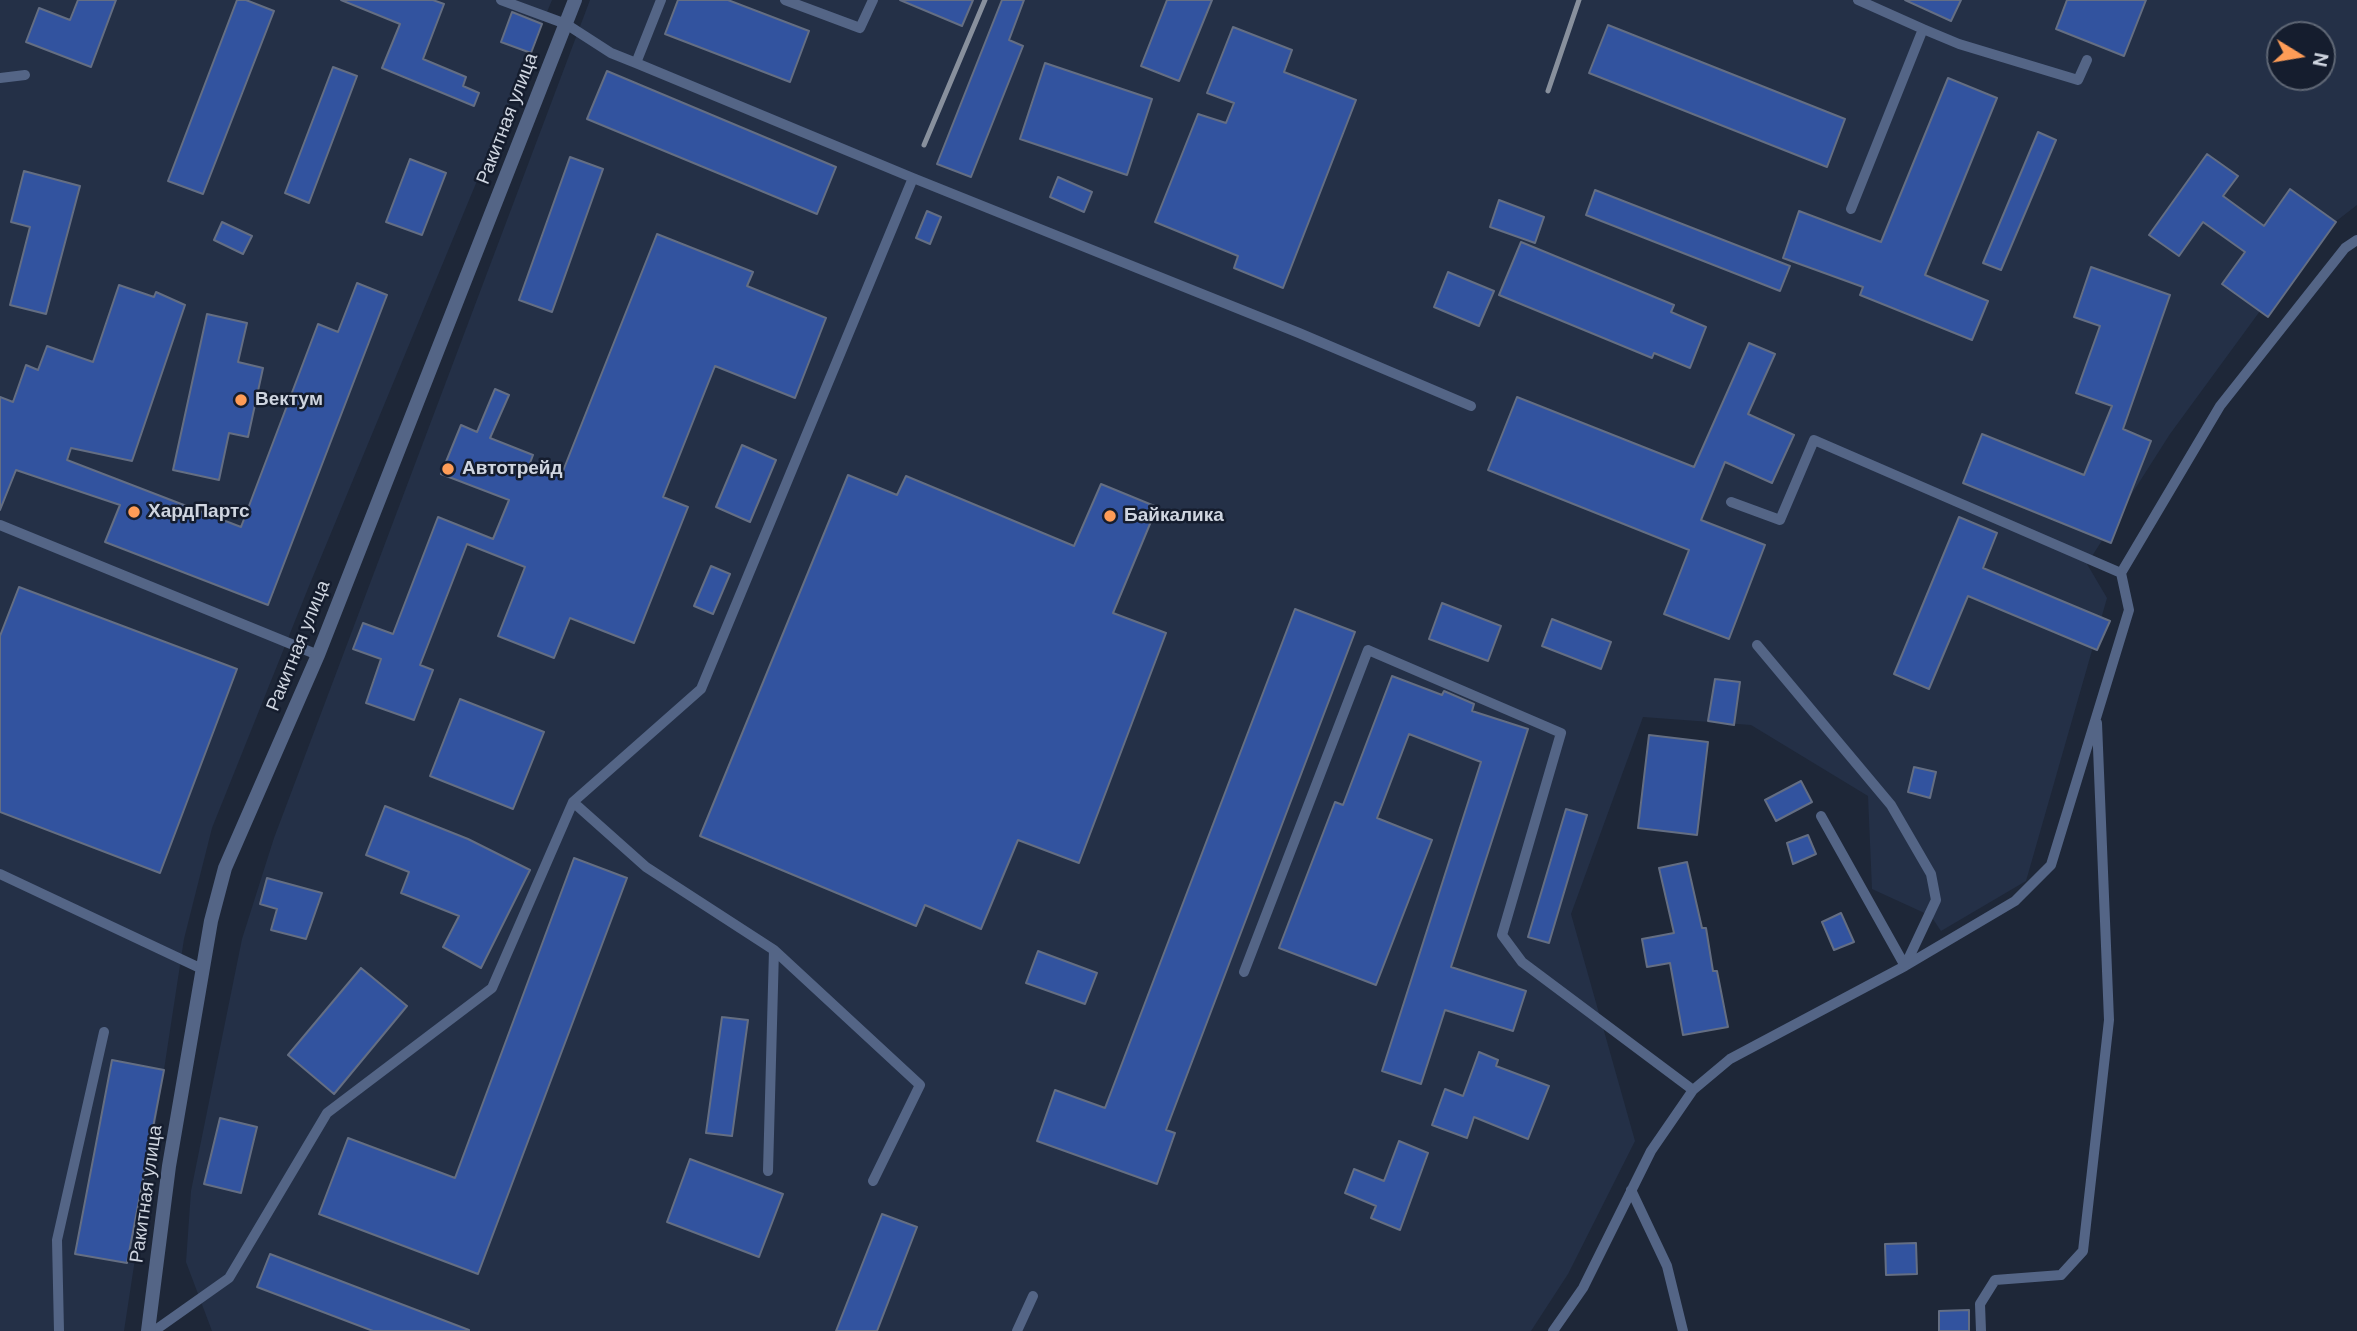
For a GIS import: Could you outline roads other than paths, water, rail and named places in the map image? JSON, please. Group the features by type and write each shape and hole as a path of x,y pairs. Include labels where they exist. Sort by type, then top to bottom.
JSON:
{"street":[{"name":"Ракитная улица","path":"148,1331 169,1166 211,921 225,868 318,655 575,0"}],"lane":[{"path":"501,0 566,24 611,52 636,63 913,178 1299,332 1471,406"},
{"path":"636,63 661,0"},
{"path":"785,0 860,29 873,0"},
{"path":"1858,0 1959,44 2078,80 2087,60"},
{"path":"1851,209 1923,29"},
{"path":"0,78 24,75"},
{"path":"154,1331 229,1278 327,1113 492,988 573,802 701,690 913,178"},
{"path":"1553,1331 1583,1288 1651,1151 1693,1090 1730,1059 1905,966 2015,901 2050,865 2129,610 2121,573 2220,406 2345,248 2357,240"},
{"path":"1731,502 1780,520 1814,440 2121,573"},
{"path":"0,525 318,655"},
{"path":"1757,645 1891,805 1931,874 1936,900 1905,966"},
{"path":"1244,972 1368,650 1561,733 1502,935 1522,962 1693,1090"},
{"path":"1981,1331 1980,1304 1995,1280 2060,1275 2083,1251 2109,1020 2096,716"},
{"path":"573,802 646,867 774,950 920,1085 873,1181"},
{"path":"1821,816 1905,966"},
{"path":"0,874 202,970"},
{"path":"768,1171 774,950"},
{"path":"59,1331 57,1240 104,1032"},
{"path":"1631,1191 1667,1266 1683,1331"},
{"path":"1017,1331 1033,1296"}],"railway":[{"path":"924,145 985,0"},
{"path":"1548,91 1579,0"}],"place":[{"name":"Вектум","path":"241,400"},
{"name":"Автотрейд","path":"448,469"},
{"name":"ХардПартс","path":"134,512"},
{"name":"Байкалика","path":"1110,516"}]}
